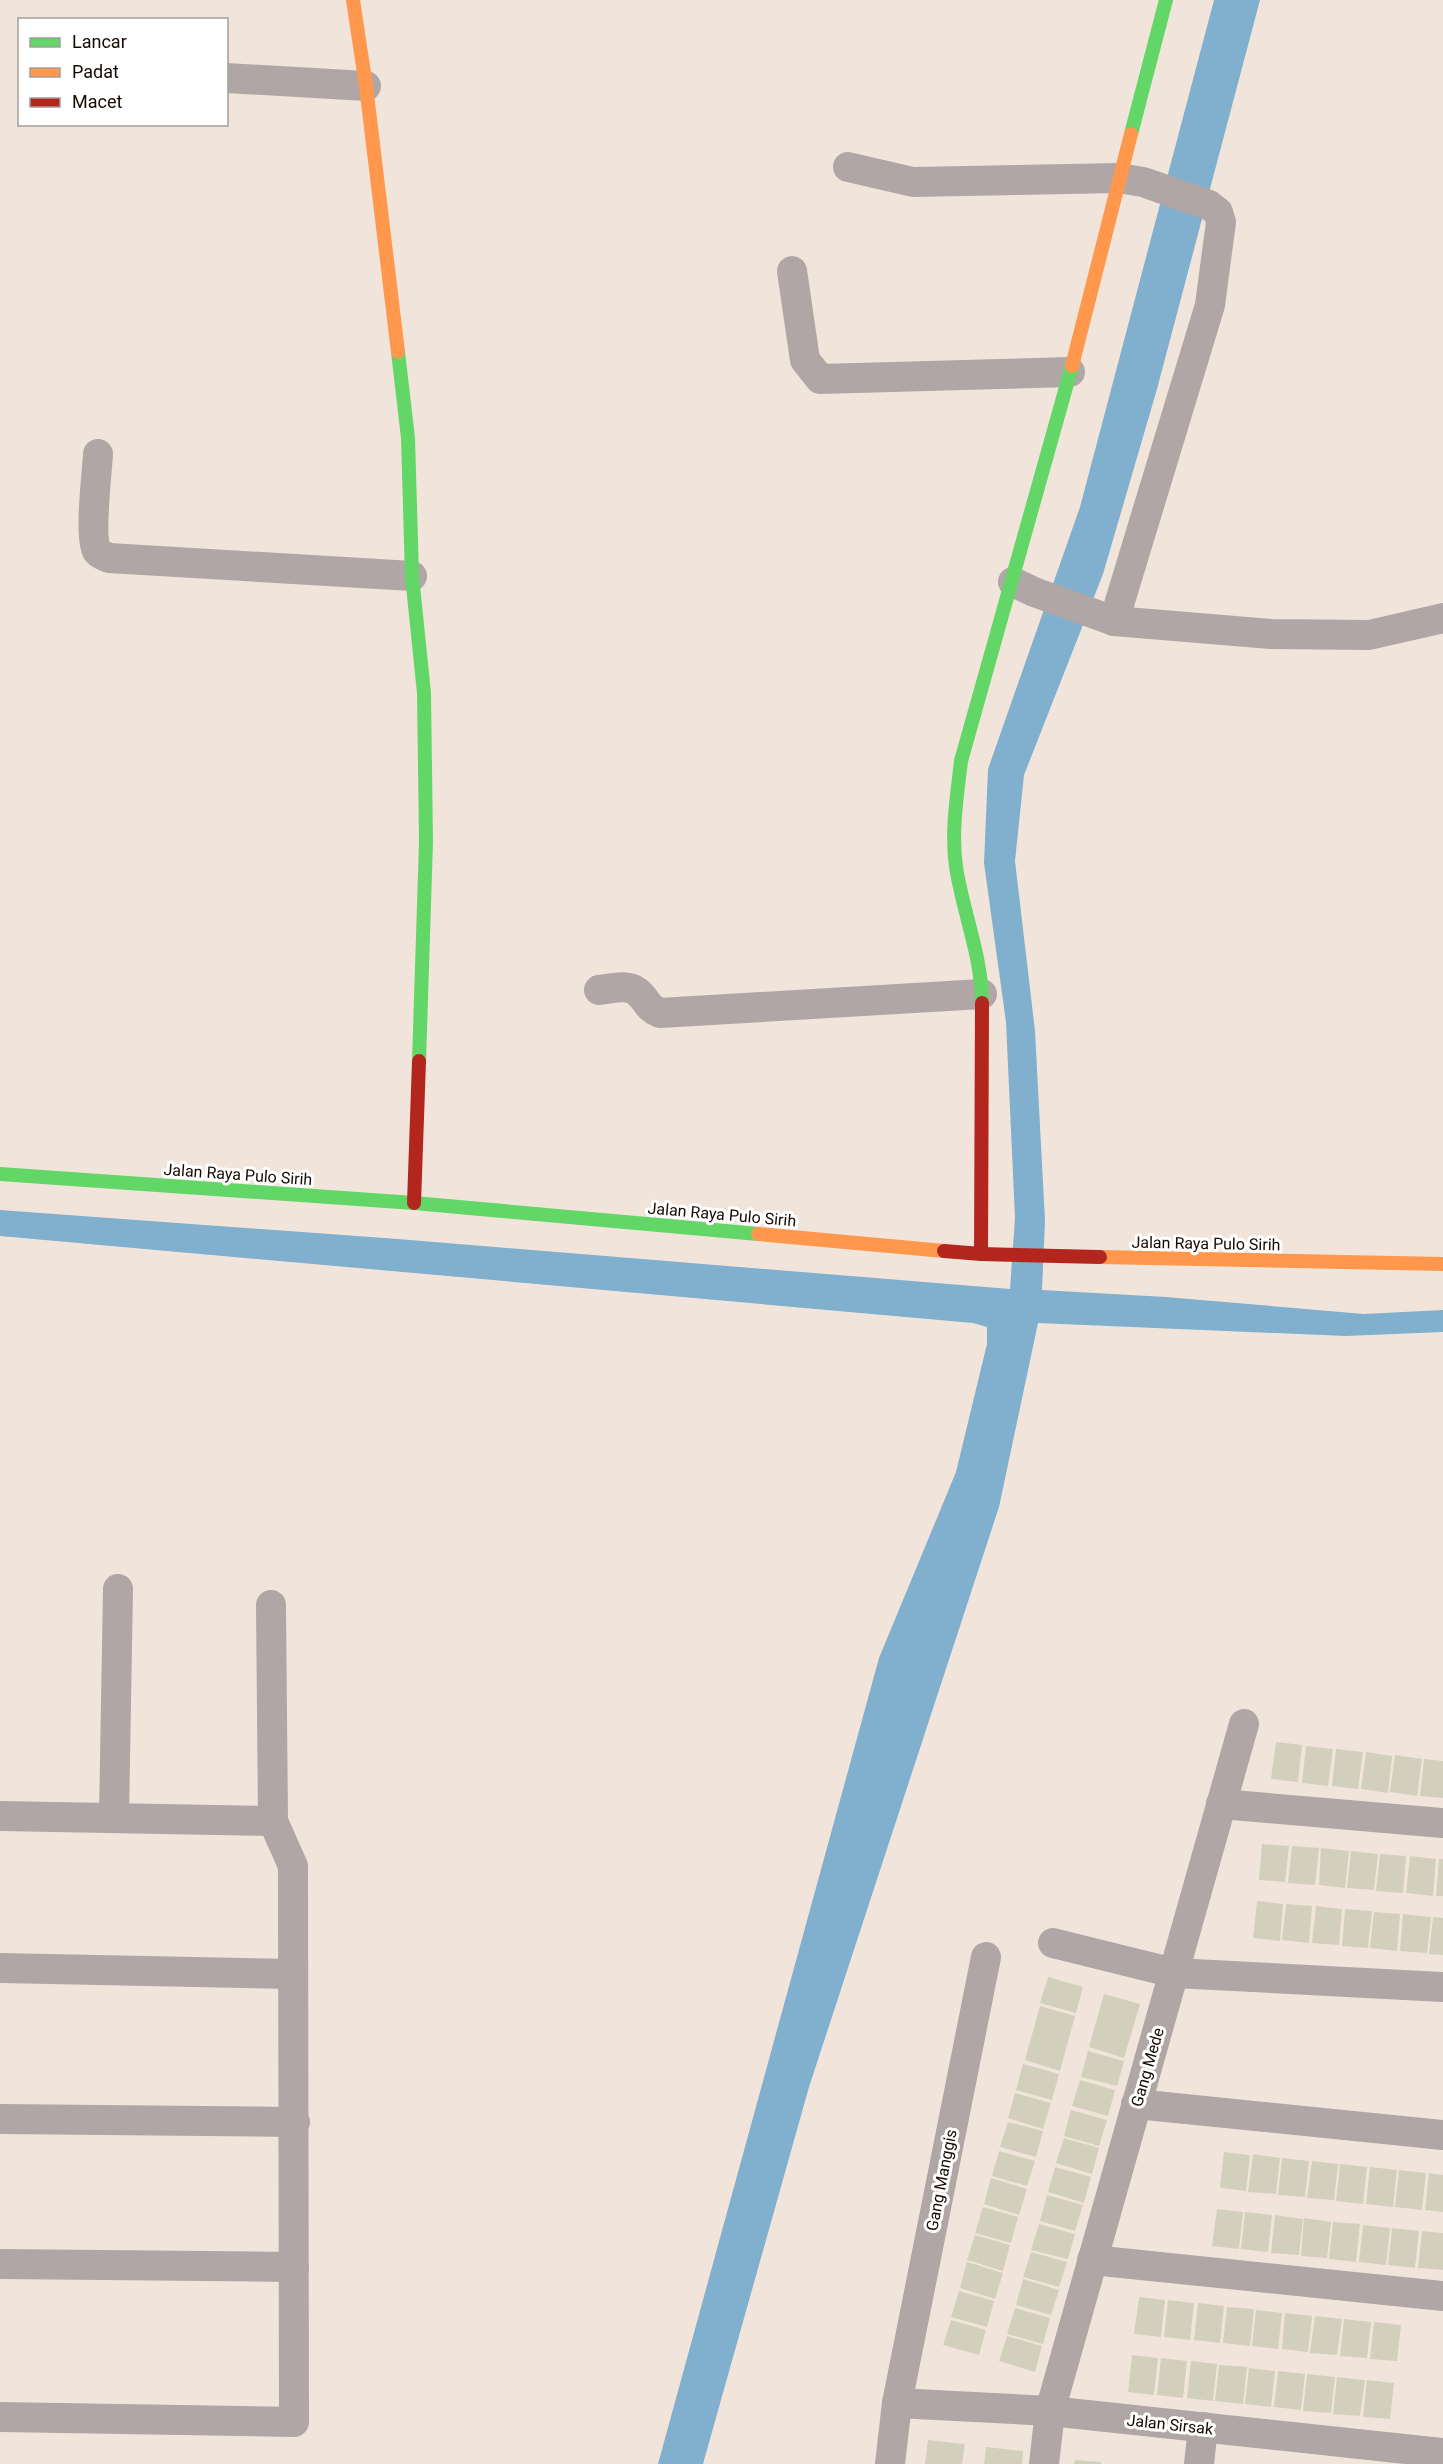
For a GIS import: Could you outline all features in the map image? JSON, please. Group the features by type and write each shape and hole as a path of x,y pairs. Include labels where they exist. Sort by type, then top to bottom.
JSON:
{"street":[{"path":"353,0 366,86 408,438 412,576 424,693 426,842 414,1203"},
{"path":"981,1254 982,994 956,866 954,816 961,761 1023,587 1070,372 1131,180 1166,0"},
{"path":"228,78 366,86"},
{"path":"848,166 913,182 1131,180 1209,205 1218,212 1221,222 1210,305 1107,618"},
{"path":"792,271 805,360 820,379 1070,372"},
{"path":"98,454 93,531 96,549 101,555 109,558 412,576"},
{"path":"1023,587 1107,618 1271,634 1368,635 1443,618"},
{"path":"599,990 628,988 638,992 649,1009 660,1013 982,994"},
{"name":"Jalan Raya Pulo Sirih","path":"0,1174 414,1203 981,1254 1443,1264"},
{"path":"114,1818 117,1589"},
{"path":"0,2417 294,2422 293,1866 273,1821 271,1605"},
{"name":"Gang Mede","path":"1044,2464 1050,2411 1244,1724"},
{"path":"1221,1804 1443,1823"},
{"path":"0,1816 273,1821"},
{"path":"1053,1943 1174,1973 1443,1987"},
{"name":"Gang Manggis","path":"890,2464 897,2403 986,1957"},
{"path":"0,1968 292,1974"},
{"path":"1136,2104 1443,2135"},
{"path":"0,2119 295,2122"},
{"path":"1092,2260 1443,2296"},
{"path":"0,2264 294,2267"},
{"name":"Jalan Sirsak","path":"897,2403 1050,2411 1203,2427 1359,2454 1443,2453"},
{"path":"1199,2464 1203,2427"}],"water":[{"path":"1214,0 1260,0 1157,389 1103,574 1024,775 1015,861 1035,1031 1045,1221 1042,1290 1166,1297 1364,1314 1443,1310 1443,1332 1346,1336 1038,1323 999,1507 809,2087 703,2464 658,2464 879,1658 956,1472 987,1344 987,1327 973,1323 0,1236 0,1210 398,1239 1010,1289 1015,1218 1006,1022 984,863 988,769 1080,507"}],"building":[{"path":"1276,1742 1302,1745 1298,1782 1271,1779"},
{"path":"1306,1746 1333,1749 1328,1786 1302,1783"},
{"path":"1336,1749 1363,1752 1358,1789 1332,1786"},
{"path":"1366,1752 1392,1756 1388,1793 1361,1789"},
{"path":"1395,1755 1422,1759 1417,1796 1390,1792"},
{"path":"1424,1759 1443,1761 1443,1798 1420,1796"},
{"path":"1262,1844 1289,1846 1285,1882 1259,1880"},
{"path":"1292,1846 1319,1848 1315,1885 1288,1883"},
{"path":"1321,1848 1349,1851 1345,1888 1319,1885"},
{"path":"1351,1851 1378,1854 1374,1890 1347,1888"},
{"path":"1380,1854 1406,1856 1403,1893 1376,1891"},
{"path":"1410,1856 1436,1859 1433,1896 1406,1893"},
{"path":"1439,1859 1443,1859 1443,1896 1436,1896"},
{"path":"1257,1901 1283,1904 1280,1941 1253,1938"},
{"path":"1286,1904 1312,1906 1309,1943 1282,1940"},
{"path":"1316,1906 1342,1909 1339,1945 1312,1943"},
{"path":"1345,1909 1372,1911 1368,1948 1342,1946"},
{"path":"1374,1912 1400,1914 1397,1951 1370,1948"},
{"path":"1403,1914 1431,1917 1427,1953 1400,1951"},
{"path":"1433,1917 1443,1918 1443,1955 1429,1954"},
{"path":"1048,1977 1083,1987 1076,2013 1040,2003"},
{"path":"1104,1994 1140,2004 1124,2058 1089,2047"},
{"path":"1040,2006 1075,2016 1060,2071 1025,2060"},
{"path":"1088,2051 1124,2061 1117,2086 1081,2077"},
{"path":"1023,2064 1059,2074 1052,2100 1016,2090"},
{"path":"1080,2080 1115,2090 1108,2116 1072,2106"},
{"path":"1015,2093 1051,2103 1043,2129 1008,2118"},
{"path":"1071,2110 1107,2120 1099,2146 1064,2136"},
{"path":"1008,2122 1043,2131 1036,2157 1000,2147"},
{"path":"1064,2138 1099,2148 1092,2174 1056,2163"},
{"path":"999,2151 1035,2161 1027,2186 992,2176"},
{"path":"1224,2152 1250,2155 1246,2191 1220,2188"},
{"path":"1253,2154 1280,2158 1276,2194 1248,2192"},
{"path":"1282,2158 1309,2161 1305,2197 1278,2195"},
{"path":"1312,2161 1338,2164 1334,2200 1307,2198"},
{"path":"1340,2164 1367,2167 1363,2204 1336,2201"},
{"path":"1055,2167 1091,2177 1084,2203 1048,2192"},
{"path":"1370,2167 1397,2170 1393,2207 1366,2204"},
{"path":"1399,2170 1426,2173 1422,2210 1395,2207"},
{"path":"1429,2173 1443,2175 1443,2212 1425,2210"},
{"path":"991,2178 1027,2189 1019,2215 984,2204"},
{"path":"1047,2195 1083,2205 1075,2231 1040,2221"},
{"path":"983,2207 1018,2217 1011,2243 975,2233"},
{"path":"1217,2209 1243,2212 1239,2249 1212,2246"},
{"path":"1245,2212 1272,2215 1268,2252 1241,2249"},
{"path":"1275,2215 1303,2219 1299,2255 1271,2253"},
{"path":"1304,2218 1331,2222 1327,2258 1301,2256"},
{"path":"1333,2222 1360,2224 1356,2262 1329,2259"},
{"path":"1039,2224 1075,2234 1068,2259 1031,2250"},
{"path":"1363,2225 1390,2228 1386,2265 1359,2262"},
{"path":"1392,2228 1419,2231 1415,2268 1388,2265"},
{"path":"1422,2231 1443,2233 1443,2270 1418,2268"},
{"path":"975,2235 1010,2245 1003,2271 967,2260"},
{"path":"1031,2252 1067,2262 1059,2287 1023,2277"},
{"path":"967,2262 1003,2273 995,2299 960,2288"},
{"path":"1023,2279 1059,2290 1051,2315 1016,2305"},
{"path":"959,2291 994,2301 987,2327 951,2317"},
{"path":"1139,2297 1165,2300 1161,2337 1134,2334"},
{"path":"1168,2300 1194,2303 1190,2340 1164,2337"},
{"path":"1198,2303 1224,2306 1220,2343 1194,2340"},
{"path":"1227,2307 1254,2309 1250,2346 1223,2343"},
{"path":"1015,2308 1050,2318 1043,2344 1007,2334"},
{"path":"1256,2310 1282,2313 1278,2349 1252,2346"},
{"path":"1285,2313 1312,2316 1308,2352 1282,2349"},
{"path":"1315,2316 1342,2319 1337,2355 1310,2353"},
{"path":"1344,2319 1371,2322 1367,2358 1340,2356"},
{"path":"951,2320 986,2330 979,2355 943,2345"},
{"path":"1374,2322 1401,2325 1397,2361 1370,2359"},
{"path":"1007,2336 1042,2346 1035,2372 999,2361"},
{"path":"1132,2355 1158,2358 1154,2395 1128,2392"},
{"path":"1161,2358 1187,2361 1183,2398 1157,2395"},
{"path":"1191,2361 1217,2364 1213,2401 1187,2398"},
{"path":"1219,2365 1247,2367 1243,2404 1215,2401"},
{"path":"1249,2368 1275,2371 1271,2407 1245,2404"},
{"path":"1278,2371 1305,2374 1301,2410 1274,2407"},
{"path":"1307,2374 1335,2377 1331,2413 1303,2411"},
{"path":"1337,2377 1365,2380 1360,2416 1333,2414"},
{"path":"1367,2380 1394,2383 1390,2419 1363,2417"},
{"path":"928,2440 965,2444 962,2464 925,2464"},
{"path":"986,2447 1023,2451 1022,2464 984,2464"},
{"path":"1075,2460 1101,2462 1101,2464 1074,2464"}],"traffic: fast":[{"path":"1131,134 1166,0"},
{"path":"398,352 408,438 412,576 424,693 426,842 419,1061"},
{"path":"982,1003 976,952 956,867 955,814 961,761 1072,366"},
{"path":"0,1174 414,1203 758,1234"}],"traffic: slow":[{"path":"353,0 366,86 398,352"},
{"path":"1072,366 1131,134"},
{"path":"758,1234 944,1251"},
{"path":"1100,1257 1443,1264"}],"traffic: jam":[{"path":"981,1254 982,1003"},
{"path":"414,1203 419,1061"},
{"path":"944,1251 1100,1257"}]}
